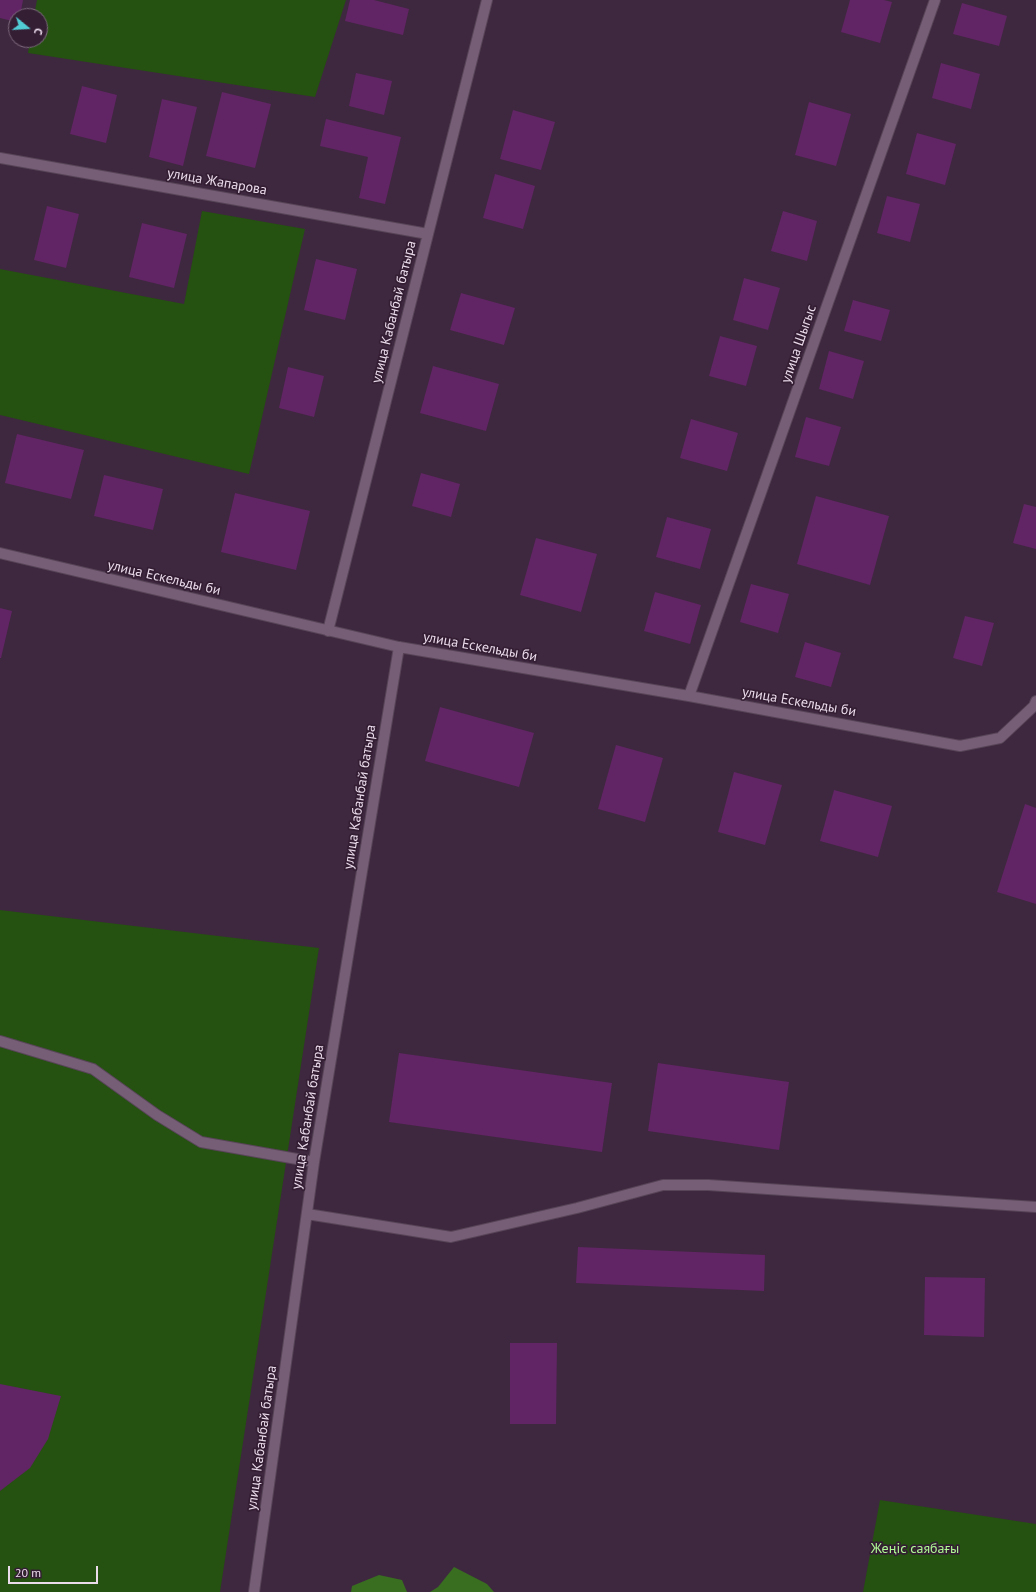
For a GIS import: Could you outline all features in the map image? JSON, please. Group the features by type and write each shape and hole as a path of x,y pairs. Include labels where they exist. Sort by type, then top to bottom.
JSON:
{"street":[{"name":"улица Кабанбай батыра","path":"328,631 487,0"},
{"name":"улица Шыгыс","path":"689,696 935,0"},
{"name":"улица Жапарова","path":"0,158 428,234"},
{"name":"улица Ескельды би","path":"0,554 398,647 689,696 960,746 1000,738 1034,706 1036,702"},
{"name":"улица Кабанбай батыра","path":"254,1592 314,1162 398,647"},
{"path":"0,1041 93,1069 157,1115 201,1142 314,1162"},
{"path":"307,1214 451,1237 577,1208 663,1185 708,1185 1036,1207"}],"green space":[{"path":"37,0 346,0 315,97 28,53 29,48 48,48 48,8 36,8"},
{"path":"202,211 305,229 249,474 0,415 0,269 184,304"},
{"path":"0,910 319,948 220,1592 0,1592"},
{"name":"Жеңіс саябағы","path":"880,1500 1036,1524 1036,1592 863,1592"},
{"path":"454,1567 487,1584 494,1592 430,1592 438,1587"},
{"path":"379,1575 402,1580 407,1592 351,1592 352,1586"}],"building":[{"path":"0,0 23,0 22,8 8,8 8,20 0,18"},
{"path":"350,0 374,0 409,9 403,35 345,21"},
{"path":"850,0 884,0 892,2 880,43 841,32"},
{"path":"962,3 1007,16 999,46 953,34"},
{"path":"941,63 980,74 971,109 932,98"},
{"path":"356,73 392,81 384,115 349,106"},
{"path":"82,86 117,95 106,143 70,134"},
{"path":"222,92 271,104 255,168 206,156"},
{"path":"162,99 197,107 183,166 149,157"},
{"path":"809,102 851,114 836,166 795,155"},
{"path":"513,110 555,122 541,170 500,159"},
{"path":"326,119 401,137 385,204 359,198 368,157 320,146"},
{"path":"917,133 956,144 945,185 906,174"},
{"path":"495,174 535,186 523,229 483,218"},
{"path":"887,196 920,204 910,242 877,233"},
{"path":"47,206 79,214 66,268 34,260"},
{"path":"783,211 817,221 807,261 771,251"},
{"path":"142,223 187,234 174,288 129,277"},
{"path":"316,259 357,269 345,320 304,310"},
{"path":"744,278 780,288 768,330 733,320"},
{"path":"461,293 515,308 504,345 450,330"},
{"path":"853,300 890,310 881,341 844,331"},
{"path":"720,336 757,346 746,386 709,376"},
{"path":"829,351 864,361 853,399 819,389"},
{"path":"433,366 499,384 486,431 420,413"},
{"path":"288,367 324,376 314,417 279,408"},
{"path":"806,417 841,427 829,466 795,457"},
{"path":"691,419 738,433 727,471 680,458"},
{"path":"17,434 84,450 71,499 5,483"},
{"path":"421,473 460,484 451,517 412,506"},
{"path":"104,475 163,489 153,530 94,516"},
{"path":"235,493 310,511 296,570 221,552"},
{"path":"816,496 889,516 870,585 797,564"},
{"path":"1024,504 1036,507 1036,549 1013,543"},
{"path":"667,517 711,529 700,569 656,557"},
{"path":"536,538 597,554 581,612 520,595"},
{"path":"751,584 789,594 778,633 740,622"},
{"path":"655,592 701,605 690,644 644,631"},
{"path":"0,608 12,611 1,658 0,658"},
{"path":"965,616 994,623 982,666 953,658"},
{"path":"805,642 841,653 831,687 795,677"},
{"path":"440,707 534,733 519,787 425,761"},
{"path":"616,745 663,758 645,822 598,809"},
{"path":"734,772 782,785 765,845 718,832"},
{"path":"834,790 892,806 878,857 820,841"},
{"path":"1025,804 1036,808 1036,904 997,892"},
{"path":"399,1053 612,1083 602,1152 389,1122"},
{"path":"658,1063 789,1082 779,1150 648,1131"},
{"path":"578,1247 765,1255 764,1291 576,1283"},
{"path":"925,1277 985,1278 984,1337 924,1335"},
{"path":"510,1343 557,1343 556,1424 510,1424"},
{"path":"0,1384 61,1396 48,1439 30,1468 0,1491"}]}
